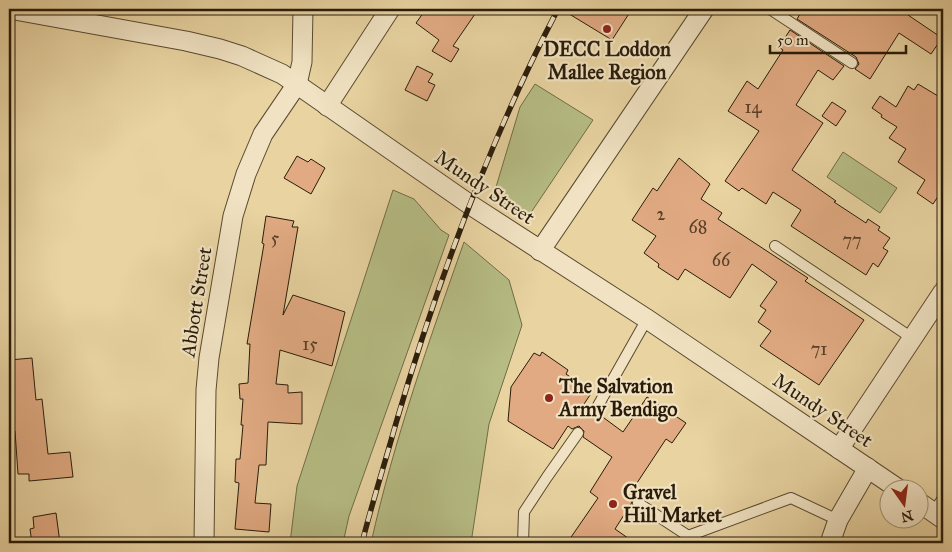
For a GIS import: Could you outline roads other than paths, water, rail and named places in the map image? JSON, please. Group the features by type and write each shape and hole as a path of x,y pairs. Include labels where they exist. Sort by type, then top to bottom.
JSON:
{"street":[{"name":"Mundy Street","path":"9,9 220,49 263,64 297,84 455,195 647,319 885,480"},
{"path":"297,84 302,62 303,9"},
{"path":"326,106 390,9"},
{"path":"540,251 704,9"},
{"name":"Abbott Street","path":"204,543 206,390 209,358 233,216 246,174 263,134 297,84"},
{"path":"839,448 943,292"},
{"path":"830,543 838,520 868,468"}],"lane":[{"path":"770,9 852,63"},
{"path":"775,246 912,338"},
{"path":"594,412 647,319"},
{"path":"524,542 524,512 578,433"},
{"path":"688,536 791,498 838,520"},
{"path":"638,503 699,543"}],"railway":[{"path":"362,543 412,370 467,212 509,109 558,9"}],"place":[{"name":"DECC Loddon Mallee Region","path":"607,29"},
{"name":"The Salvation Army Bendigo","path":"549,398"},
{"name":"Gravel Hill Market","path":"613,504"}]}
